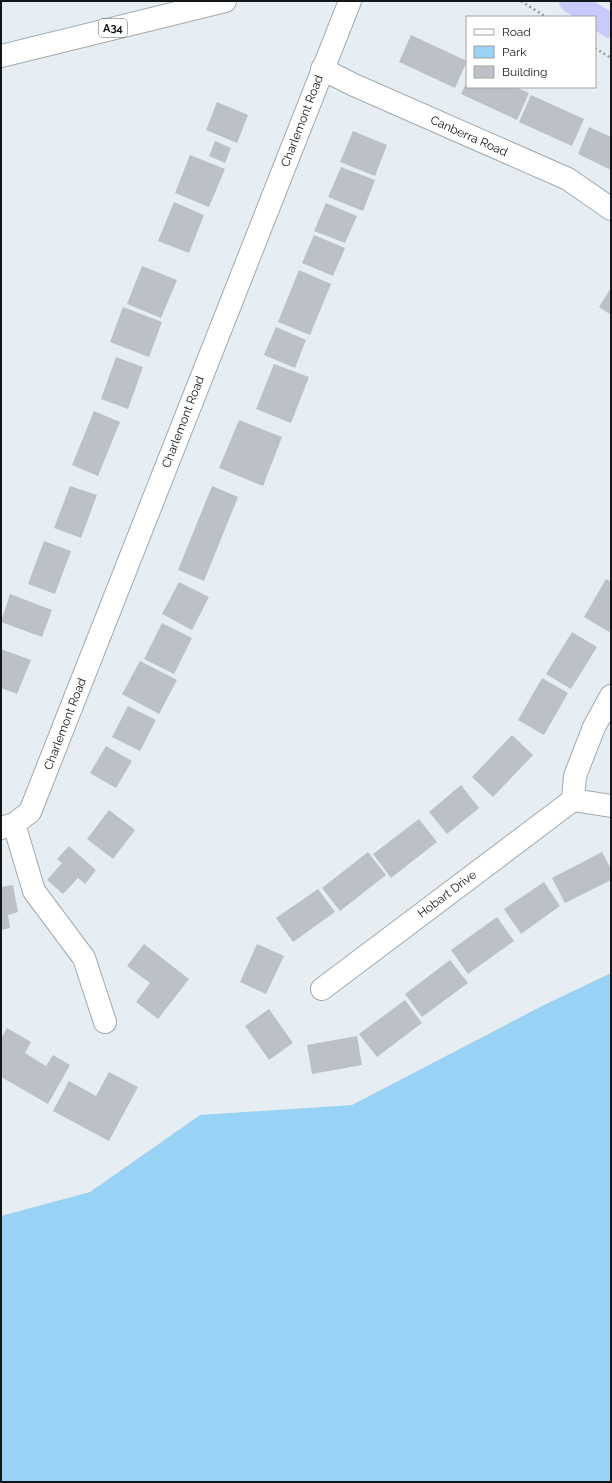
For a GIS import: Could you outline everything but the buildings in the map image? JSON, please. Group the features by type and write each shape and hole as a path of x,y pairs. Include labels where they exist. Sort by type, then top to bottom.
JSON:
{"main road":[{"name":"A34","path":"1,56 225,1"},
{"name":"Charlemont Road","path":"8,826 30,812 350,1"},
{"name":"Canberra Road","path":"322,69 361,88 568,179 611,209"},
{"path":"611,696 594,726 575,776 573,800 611,806"},
{"name":"Hobart Drive","path":"322,988 573,800"},
{"path":"8,826 34,892 84,958 105,1022"}],"path":[{"path":"521,1 544,16"},
{"path":"596,49 611,58"}],"green space":[{"path":"611,973 611,1482 1,1482 1,1216 90,1192 200,1115 352,1105 542,1006"}],"waterway":[{"path":"571,1 595,16"},
{"path":"596,17 611,26"}]}
